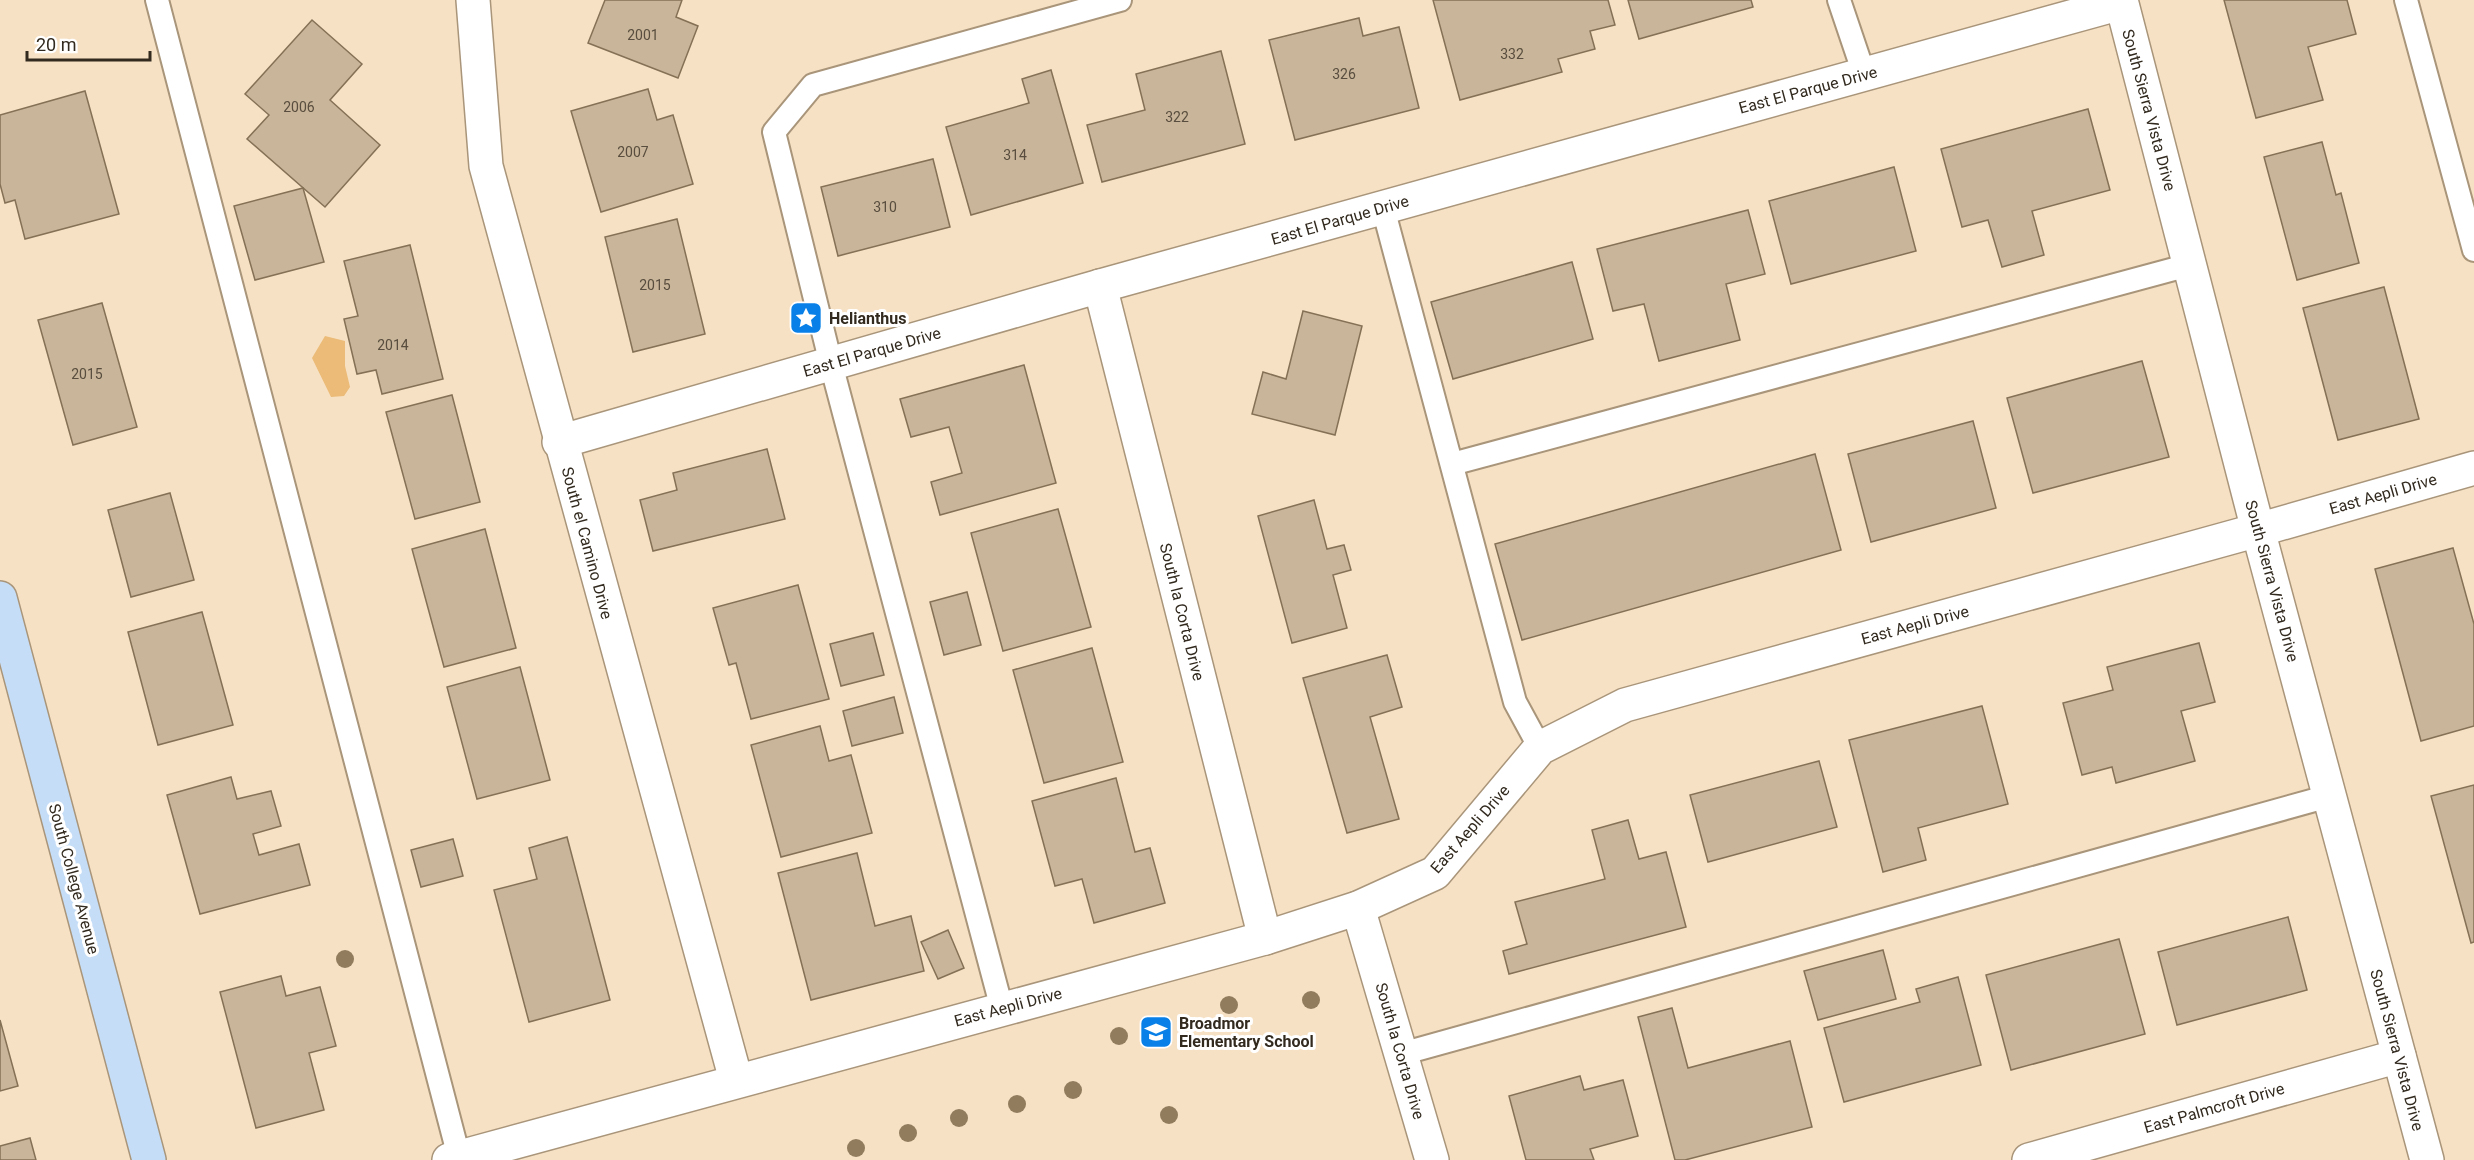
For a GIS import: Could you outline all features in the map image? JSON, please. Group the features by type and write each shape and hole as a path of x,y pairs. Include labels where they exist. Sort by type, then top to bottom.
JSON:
{"street":[{"name":"South el Camino Drive","path":"472,0 486,166 559,442 736,1080"},
{"name":"East El Parque Drive","path":"559,442 1100,286 2121,1"},
{"name":"South Sierra Vista Drive","path":"2121,1 2258,530 2427,1160"},
{"name":"South la Corta Drive","path":"1100,286 1264,938"},
{"name":"East Aepli Drive","path":"454,1159 736,1080 1264,938 1358,908 1436,873 1540,748 1625,705 2474,468"},
{"name":"South College Avenue","path":"0,598 149,1160"},
{"name":"South la Corta Drive","path":"1358,908 1432,1160"},
{"name":"East Palmcroft Drive","path":"2028,1160 2399,1056"}],"lane":[{"path":"157,0 454,1159"},
{"path":"1002,1009 831,364 774,132 813,85 1120,0"},
{"path":"1839,0 1864,74"},
{"path":"2406,0 2474,250"},
{"path":"1383,208 1515,702 1540,748"},
{"path":"1452,464 2189,265"},
{"path":"1401,1054 2329,796"}],"shaded area":[{"path":"325,336 345,341 345,366 350,387 344,396 331,397 312,358"}],"building":[{"path":"605,0 682,0 676,17 698,26 678,78 588,43"},
{"path":"1433,0 1608,0 1615,25 1590,31 1595,49 1558,59 1562,72 1460,100"},
{"path":"1628,0 1751,0 1753,7 1639,39"},
{"path":"2224,0 2347,0 2356,34 2308,47 2323,100 2256,118"},
{"path":"1359,18 1363,36 1399,27 1419,108 1295,140 1269,40"},
{"path":"312,20 362,64 330,100 380,145 325,207 247,139 269,115 245,94"},
{"path":"1221,51 1245,144 1102,182 1087,125 1145,110 1136,74"},
{"path":"1051,70 1083,183 971,215 946,127 1029,103 1022,79"},
{"path":"648,89 657,120 673,115 693,184 601,212 571,111"},
{"path":"85,91 119,214 25,239 15,200 5,203 0,184 0,115"},
{"path":"2088,109 2110,190 2032,211 2044,255 2002,267 1988,220 1962,227 1941,149"},
{"path":"2322,142 2336,195 2341,193 2359,263 2297,280 2264,157"},
{"path":"933,159 950,227 838,256 821,187"},
{"path":"1894,167 1916,251 1791,284 1769,201"},
{"path":"303,188 324,262 255,280 234,206"},
{"path":"1748,210 1765,274 1726,284 1740,340 1659,361 1644,304 1613,311 1597,249"},
{"path":"677,219 705,334 633,352 605,237"},
{"path":"410,245 443,379 382,394 376,370 357,374 344,319 358,316 344,261"},
{"path":"1572,262 1593,339 1453,379 1431,302"},
{"path":"2384,287 2419,419 2338,440 2303,308"},
{"path":"102,303 137,427 73,445 38,320"},
{"path":"1303,311 1362,326 1335,435 1252,414 1263,372 1286,379"},
{"path":"2142,361 2169,457 2033,493 2007,398"},
{"path":"1024,365 1056,483 940,515 931,482 962,473 949,427 911,437 900,399"},
{"path":"452,395 480,502 415,519 386,412"},
{"path":"1973,421 1996,508 1871,542 1848,454"},
{"path":"767,449 785,519 653,551 640,500 677,490 673,473"},
{"path":"1815,454 1841,550 1522,640 1495,544"},
{"path":"170,493 194,580 131,597 108,510"},
{"path":"1314,500 1327,549 1344,545 1351,570 1333,575 1347,628 1292,643 1258,516"},
{"path":"1058,509 1091,627 1003,651 971,533"},
{"path":"485,529 516,648 444,667 412,549"},
{"path":"2453,548 2474,624 2474,726 2421,741 2375,569"},
{"path":"798,585 829,699 751,719 736,663 729,665 713,608"},
{"path":"967,592 981,645 944,655 930,602"},
{"path":"202,612 233,725 158,745 128,632"},
{"path":"873,633 884,675 841,686 830,644"},
{"path":"2199,643 2215,702 2181,711 2195,761 2116,783 2112,767 2082,775 2063,703 2113,690 2107,667"},
{"path":"1092,648 1123,762 1044,783 1013,670"},
{"path":"1387,655 1402,707 1370,717 1399,819 1347,833 1303,678"},
{"path":"520,667 550,780 477,799 447,687"},
{"path":"894,697 903,733 852,746 843,711"},
{"path":"1982,706 2008,804 1918,828 1926,860 1883,872 1849,740"},
{"path":"820,726 829,761 851,755 872,833 781,857 751,745"},
{"path":"1819,761 1837,827 1708,862 1690,795"},
{"path":"231,777 237,799 271,791 281,826 253,834 259,855 299,844 310,885 200,914 167,795"},
{"path":"1116,778 1135,852 1150,848 1165,903 1094,923 1082,879 1055,886 1032,801"},
{"path":"2474,785 2474,942 2471,943 2431,796"},
{"path":"1628,820 1639,859 1666,852 1686,927 1509,974 1503,951 1527,944 1515,902 1605,879 1592,830"},
{"path":"567,837 610,1000 529,1022 494,890 537,879 529,848"},
{"path":"453,839 463,876 421,887 411,850"},
{"path":"857,853 875,926 911,916 924,971 811,1000 778,873"},
{"path":"2288,917 2307,990 2177,1025 2158,952"},
{"path":"948,930 964,968 938,979 921,942"},
{"path":"2119,939 2145,1034 2011,1070 1986,975"},
{"path":"1883,950 1896,999 1818,1020 1804,971"},
{"path":"281,976 286,996 320,987 336,1046 309,1053 324,1110 256,1128 220,992"},
{"path":"1958,977 1981,1065 1844,1102 1824,1028 1920,1002 1916,989"},
{"path":"1672,1008 1688,1068 1790,1041 1812,1127 1685,1160 1675,1160 1638,1017"},
{"path":"0,1020 18,1086 0,1091"},
{"path":"1580,1076 1584,1090 1623,1080 1638,1136 1590,1149 1594,1160 1526,1160 1509,1096"},
{"path":"30,1138 36,1160 0,1160 0,1146"}],"place":[{"name":"Helianthus","path":"806,318"},
{"name":"Broadmor Elementary School","path":"1156,1032"}]}
